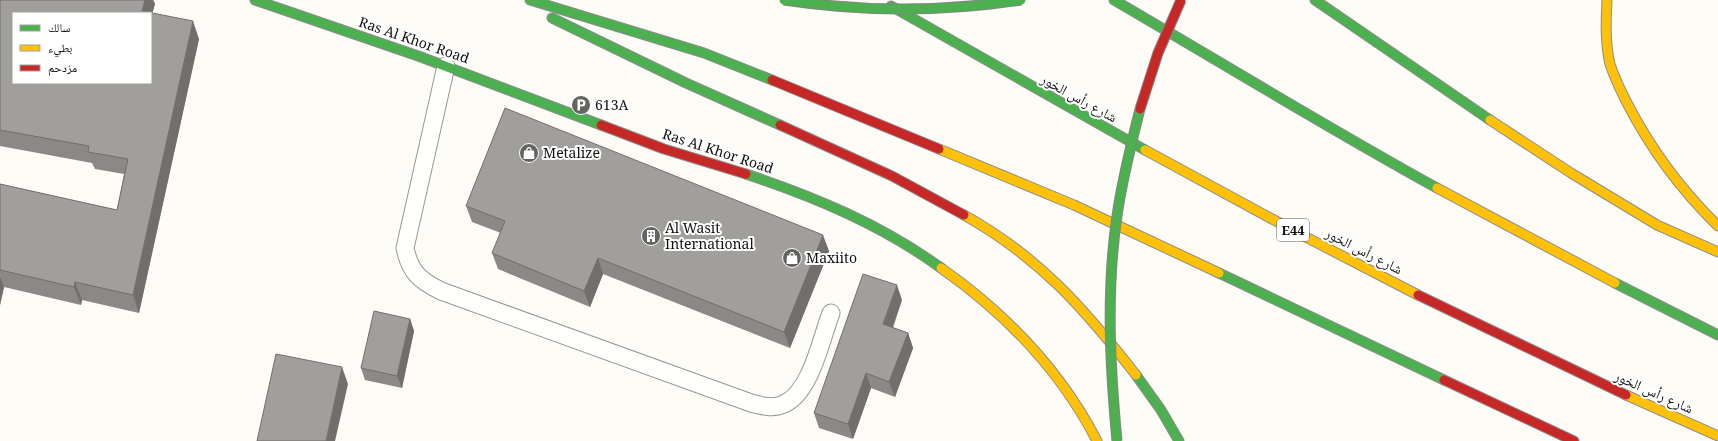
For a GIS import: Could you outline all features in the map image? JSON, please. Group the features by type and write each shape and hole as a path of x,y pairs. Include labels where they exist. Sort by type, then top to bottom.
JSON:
{"main road":[{"name":"Ras Al Khor Road","path":"255,0 446,66 661,147 796,191 879,227 938,263 991,306 1022,336 1077,404 1097,441"},
{"path":"784,0 802,3 896,10 991,5 1021,0"},
{"name":"شارع رأس الخور","path":"881,0 1131,143 1271,219 1530,350 1718,436"},
{"path":"1114,0 1238,72 1344,137 1560,255 1718,335"},
{"path":"1118,441 1112,399 1109,353 1109,292 1113,239 1120,186 1132,134 1147,83 1168,27 1181,0"},
{"path":"1315,0 1456,98 1571,173 1657,225 1718,252"},
{"path":"1607,0 1606,34 1613,73 1632,112 1654,150 1680,185 1718,226"},
{"path":"526,2 721,99 835,149 947,203 998,235 1043,270 1080,307 1114,346 1146,388 1174,430 1179,441"},
{"path":"526,2 704,53 856,114 1074,205 1574,441"}],"lane":[{"path":"446,66 406,248 408,262 416,275 427,284 440,291 751,403 767,407 784,405 797,395 806,381 831,313"}],"building":[{"path":"0,0 145,0 142,11 147,12 12,12 12,84 152,84 152,13 193,21 133,295 75,282 74,287 0,270 0,184 117,210 128,159 88,152 89,146 0,130"},
{"name":"Al Wasit International","path":"505,108 823,235 784,332 598,258 584,291 492,253 505,221 466,206"},
{"path":"863,274 897,285 883,324 908,333 889,382 866,373 848,424 814,413"},
{"path":"374,311 410,319 397,376 361,368"},
{"path":"276,354 342,367 326,441 257,441"}],"traffic: fast":[{"path":"255,0 421,57 601,125"},
{"path":"530,0 704,53 772,80"},
{"path":"784,0 843,7 902,9 962,7 1021,0"},
{"path":"1114,0 1315,119 1437,188"},
{"path":"1315,0 1490,120"},
{"path":"891,6 1145,150"},
{"path":"552,18 686,83 780,125"},
{"path":"1117,441 1111,357 1111,272 1119,203 1140,109"},
{"path":"746,174 797,192 872,225 941,268"},
{"path":"1219,273 1444,380"},
{"path":"1615,283 1718,335"},
{"path":"1136,375 1161,410 1179,441"}],"traffic: slow":[{"path":"1607,0 1607,48 1610,64 1615,78 1635,118 1667,167 1691,197 1718,226"},
{"path":"1490,120 1571,173 1657,225 1718,252"},
{"path":"939,149 1074,205 1219,273"},
{"path":"1145,150 1298,233 1418,295"},
{"path":"1437,188 1615,283"},
{"path":"964,215 991,231 1038,266 1079,306 1136,375"},
{"path":"941,268 965,285 987,304 1030,345 1049,367 1083,415 1097,441"},
{"path":"1626,395 1718,436"}],"traffic: jam":[{"path":"1140,109 1158,53 1181,0"},
{"path":"772,80 939,149"},
{"path":"601,125 664,149 746,174"},
{"path":"780,125 892,176 964,215"},
{"path":"1418,295 1626,395"},
{"path":"1444,380 1574,441"}],"place":[{"name":"613A","path":"581,105"},
{"name":"Metalize","path":"529,153"},
{"name":"Al Wasit International","path":"651,236"},
{"name":"Maxiito","path":"792,258"}]}
